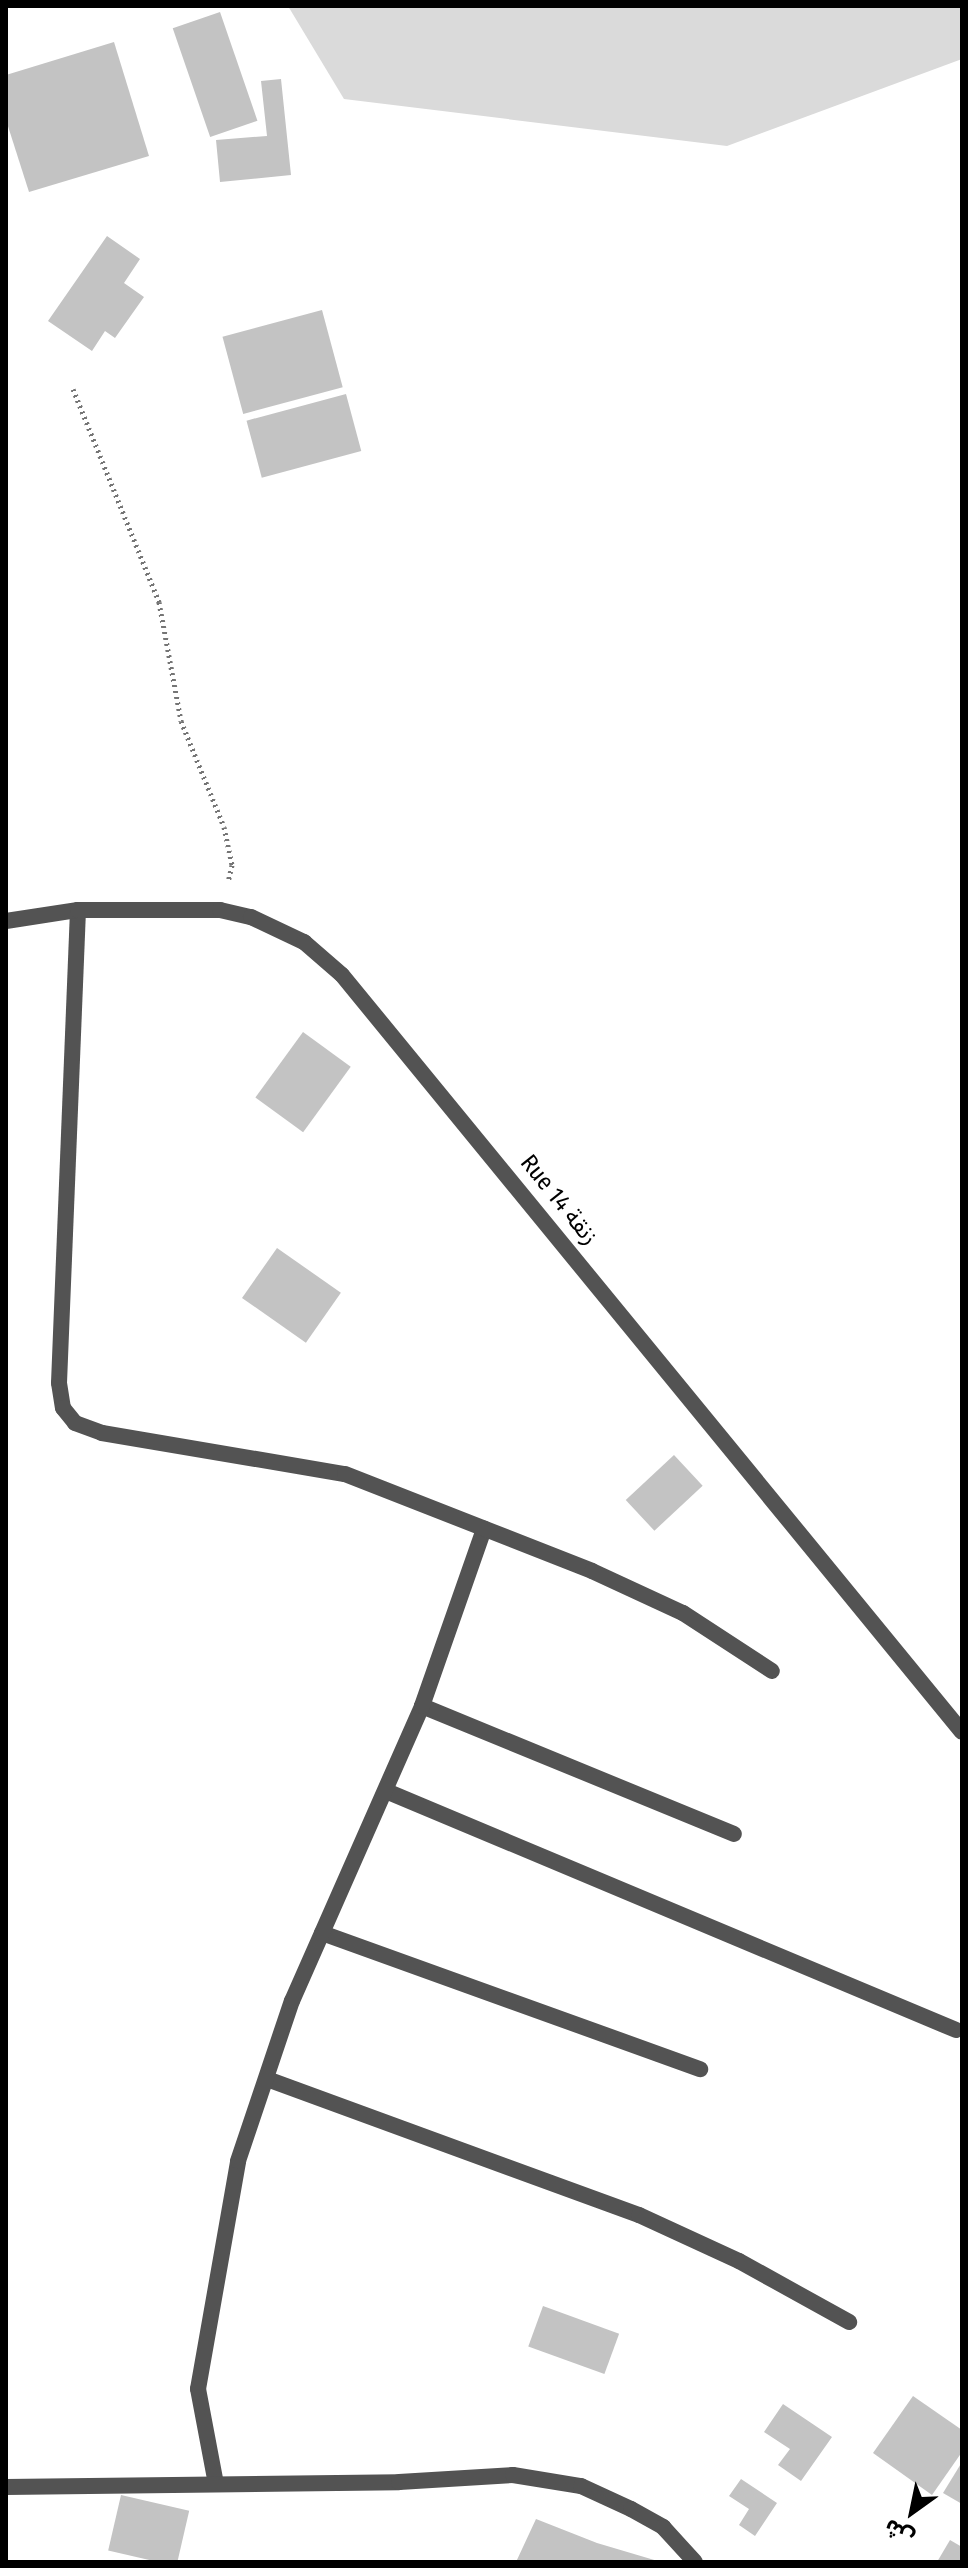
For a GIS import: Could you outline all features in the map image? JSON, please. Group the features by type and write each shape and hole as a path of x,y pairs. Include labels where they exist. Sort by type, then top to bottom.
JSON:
{"street":[{"name":"Rue 14 زنقة","path":"6,921 78,910 220,910 251,917 304,942 342,975 962,1732"},
{"path":"78,910 59,1383 63,1408 75,1423 102,1433 345,1474 683,1613 772,1671"},
{"path":"216,2484 198,2389 238,2161 292,2001 422,1706 484,1529"},
{"path":"422,1706 734,1834"},
{"path":"386,1791 956,2030"},
{"path":"322,1933 700,2069"},
{"path":"267,2079 639,2215 739,2261 849,2322"},
{"path":"6,2487 513,2475 581,2486 631,2509 663,2527 695,2562"}],"path":[{"path":"73,389 159,602 181,721 224,827 232,865 220,910"}],"shaded area":[{"path":"288,6 962,6 962,59 727,146 344,99"}],"building":[{"path":"220,12 257,121 210,137 173,28"},
{"path":"114,42 149,156 29,192 6,120 6,75"},
{"path":"281,79 291,175 220,182 216,140 267,136 261,81"},
{"path":"107,236 140,259 124,283 144,297 115,338 105,331 92,351 48,321"},
{"path":"322,310 343,387 243,414 223,337"},
{"path":"346,394 361,451 262,478 247,421"},
{"path":"303,1032 351,1067 303,1132 255,1098"},
{"path":"277,1248 341,1293 306,1343 242,1298"},
{"path":"674,1455 703,1486 654,1531 626,1500"},
{"path":"543,2306 619,2334 604,2374 528,2346"},
{"path":"913,2396 962,2430 962,2452 932,2495 873,2453"},
{"path":"783,2404 832,2437 801,2481 778,2465 790,2449 764,2432"},
{"path":"962,2462 962,2504 943,2493"},
{"path":"741,2479 777,2503 755,2536 739,2525 749,2509 729,2496"},
{"path":"121,2495 189,2511 177,2562 158,2562 108,2551"},
{"path":"536,2519 597,2543 661,2562 516,2562"},
{"path":"950,2540 962,2547 962,2562 937,2562"}]}
